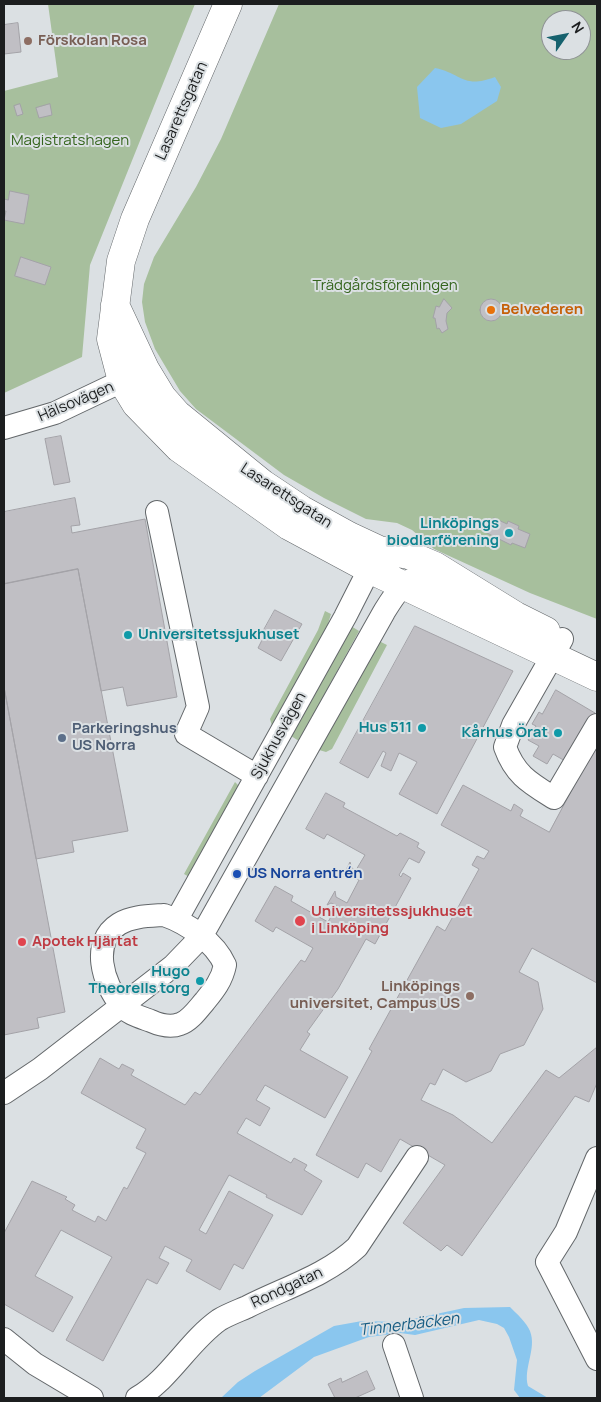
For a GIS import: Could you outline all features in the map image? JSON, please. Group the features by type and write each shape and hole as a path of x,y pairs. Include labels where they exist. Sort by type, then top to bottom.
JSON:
{"main road":[{"name":"Lasarettsgatan","path":"228,4 135,219 121,261 111,340 134,375 162,398 177,414 256,479 374,560 404,586 558,647 597,657"},
{"name":"Lasarettsgatan","path":"374,560 408,555 435,566 516,616 597,677"}],"street":[{"name":"Hälsovägen","path":"4,428 56,413 134,375"},
{"path":"156,512 198,707 186,734 257,776"},
{"name":"Sjukhusvägen","path":"177,919 374,560"},
{"name":"Lasarettsgatan","path":"404,586 416,577 423,577 516,616"},
{"name":"Sjukhusvägen","path":"4,1093 40,1069 173,966 201,938 384,612 404,586"},
{"path":"558,647 513,725 505,747 517,772 554,798 597,725"},
{"path":"164,915 177,919 201,938 218,952 226,965 220,982 192,1016 182,1024 169,1026 141,1018 122,1006 106,981 103,968 104,943 107,937 120,924 131,919 164,915"},
{"name":"Rondgatan","path":"137,1398 148,1392 162,1379 196,1340 220,1320 315,1276 344,1259 357,1247 417,1157"},
{"path":"597,1158 566,1232 547,1262 597,1359"},
{"path":"4,1338 35,1364 92,1398"},
{"path":"394,1345 412,1398"}],"green space":[{"name":"Magistratshagen","path":"48,4 195,4 90,265 82,357 4,393 4,91 58,77"},
{"name":"Trädgårdsföreningen","path":"279,4 597,4 597,619 530,593 434,549 412,530 397,523 366,519 324,498 284,475 196,409 180,391 155,349 145,322 142,302 144,284 154,257 196,187 221,139"},
{"path":"325,611 331,614 328,624 272,726 270,719 318,630"},
{"path":"351,626 359,631 299,741 291,736"},
{"path":"377,640 387,645 332,749 326,752 319,750"},
{"path":"235,782 239,786 191,878 184,874"}],"water":[{"path":"435,68 469,81 476,82 495,77 501,87 497,101 461,124 441,128 420,118 417,87"},
{"name":"Tinnerbäcken","path":"510,1307 526,1325 532,1338 527,1372 528,1386 548,1398 520,1398 514,1390 517,1360 509,1337 504,1328 497,1324 479,1320 415,1335 400,1333 369,1337 314,1357 259,1398 221,1398 238,1382 255,1371 334,1326 362,1321 399,1322 464,1308"}],"building":[{"path":"18,23 21,52 4,54 4,25"},
{"path":"20,104 23,114 17,116 14,106"},
{"path":"50,104 52,115 39,118 36,108"},
{"path":"10,191 29,195 24,224 4,220 6,211 4,211 4,199 8,200"},
{"path":"21,257 51,267 45,285 15,276"},
{"path":"444,299 452,308 447,313 448,329 442,333 439,328 437,329 435,318 433,318 436,306 439,307"},
{"name":"Belvederen","path":"491,299 499,302 502,310 499,318 491,321 483,318 480,310 483,302"},
{"path":"61,436 70,482 54,485 45,439"},
{"name":"Universitetssjukhuset","path":"75,498 80,525 71,526 72,533 145,519 177,697 127,706 123,687 101,691 78,569 4,584 4,512"},
{"name":"Linköpings biodlarförening","path":"494,518 507,524 508,521 519,526 518,529 530,534 525,548 512,543 511,545 487,533"},
{"name":"Parkeringshus US Norra","path":"78,569 128,831 72,841 74,852 36,859 4,687 4,584"},
{"path":"275,610 302,624 281,661 258,648 263,638 260,637"},
{"name":"Hus 511","path":"415,626 513,671 437,814 399,794 417,762 399,753 391,771 381,766 386,753 383,751 368,778 340,763"},
{"path":"4,687 65,1012 37,1018 39,1028 4,1035"},
{"name":"Kårhus Örat","path":"556,690 595,713 567,762 553,754 547,764 533,756 539,746 528,740 536,726 532,724 539,712 542,714"},
{"name":"Linköpings universitet, Campus US","path":"597,743 597,983 532,948 519,972 538,982 543,1009 524,1045 500,1054 491,1071 466,1082 443,1069 435,1085 430,1083 421,1100 453,1115 492,1143 546,1070 559,1078 597,1047 597,1083 589,1102 575,1096 462,1256 447,1245 441,1251 403,1223 445,1165 400,1139 381,1172 366,1163 358,1178 316,1155 372,1051 369,1049 437,926 445,931 479,869 472,865 477,856 484,859 489,851 441,825 463,785 511,811 514,804 523,810 520,816 549,832"},
{"path":"326,793 345,803 343,807 397,836 400,833 419,843 417,847 425,852 419,863 409,858 399,875 401,877 403,873 411,878 375,944 366,939 338,989 307,1032 310,1034 300,1050 348,1077 325,1118 265,1085 256,1100 270,1108 260,1126 246,1118 237,1133 291,1163 294,1158 307,1165 304,1170 322,1181 302,1215 266,1197 267,1195 229,1175 199,1230 206,1234 229,1191 273,1215 243,1269 234,1264 220,1290 186,1271 192,1260 165,1246 159,1258 169,1263 157,1284 147,1279 103,1361 66,1340 112,1257 61,1230 35,1276 73,1297 53,1332 4,1304 4,1233 32,1181 67,1197 65,1199 75,1205 72,1210 95,1222 98,1216 106,1221 124,1187 127,1189 146,1153 136,1148 146,1129 81,1093 100,1058 119,1069 122,1064 134,1070 131,1075 185,1105 195,1092 200,1095 301,960 305,962 313,948 276,927 273,932 255,921 275,886 293,896 291,901 328,922 337,906 331,903 327,905 335,891 336,897 347,903 359,880 349,875 343,876 350,862 352,868 356,870 365,855 327,834 324,839 306,829"},
{"path":"367,1371 375,1389 355,1398 335,1398 328,1384 341,1378 342,1382"}],"place":[{"name":"Förskolan Rosa","path":"28,41"},
{"name":"Belvederen","path":"491,310"},
{"name":"Linköpings biodlarförening","path":"509,533"},
{"name":"Universitetssjukhuset","path":"128,635"},
{"name":"Hus 511","path":"422,728"},
{"name":"Kårhus Örat","path":"558,733"},
{"name":"Parkeringshus US Norra","path":"62,738"},
{"name":"US Norra entrén","path":"237,874"},
{"name":"Universitetssjukhuset i Linköping","path":"300,921"},
{"name":"Apotek Hjärtat","path":"22,942"},
{"name":"Hugo Theorells torg","path":"200,981"},
{"name":"Linköpings universitet, Campus US","path":"470,996"}]}
